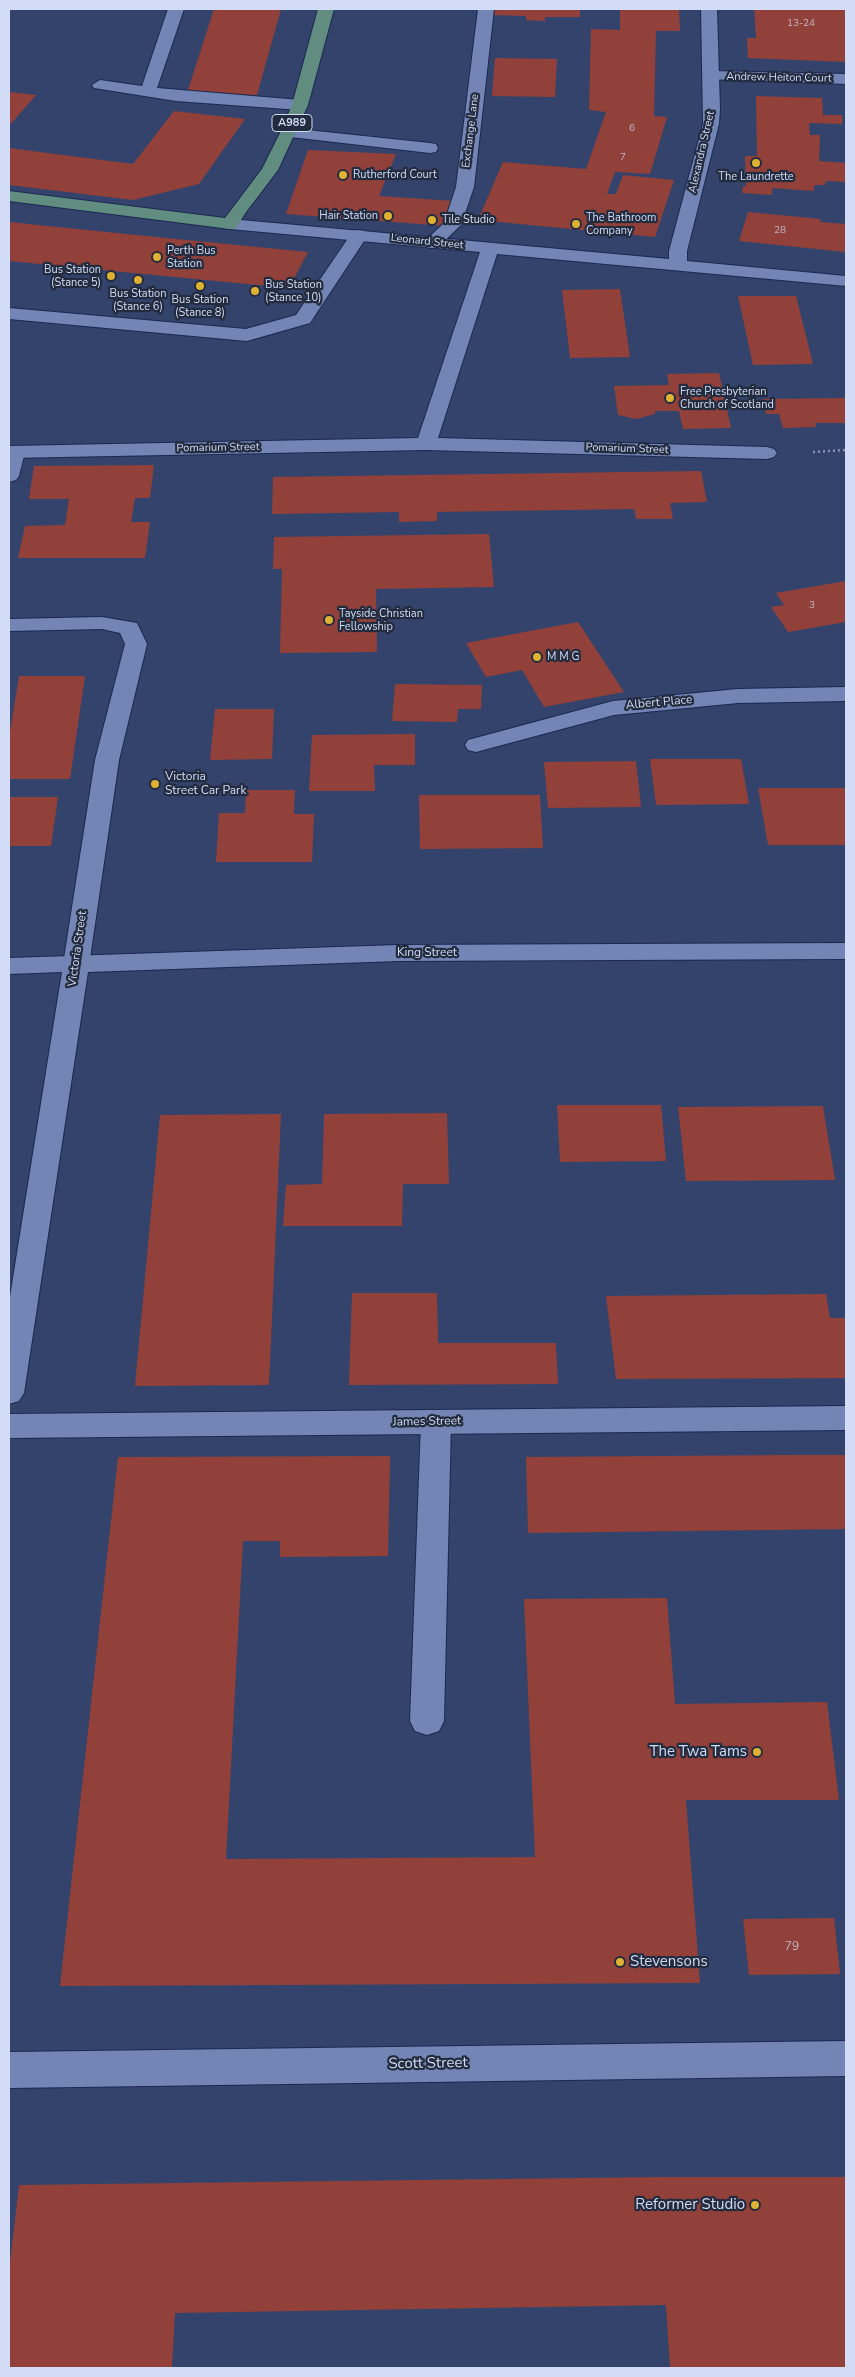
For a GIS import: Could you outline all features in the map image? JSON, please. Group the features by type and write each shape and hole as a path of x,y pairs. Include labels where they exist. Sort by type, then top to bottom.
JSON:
{"main road":[{"name":"A989","path":"230,224 238,210 270,170 288,133 300,105 326,9"},
{"name":"Leonard Street","path":"9,196 230,224"}],"street":[{"path":"148,92 176,9"},
{"name":"Exchange Lane","path":"432,243 452,225 465,187 486,9"},
{"name":"Alexandra Street","path":"678,264 678,251 711,124 709,9"},
{"name":"Andrew Heiton Court","path":"711,76 846,79"},
{"path":"100,85 148,92 300,105"},
{"path":"288,133 430,148"},
{"name":"Leonard Street","path":"230,224 846,281"},
{"path":"9,314 246,334 303,319 359,235"},
{"path":"426,444 490,248"},
{"name":"Pomarium Street","path":"12,452 426,444 767,453"},
{"path":"9,476 12,452"},
{"name":"Victoria Street","path":"9,625 102,624 129,628 136,644 108,760 9,1393"},
{"name":"Albert Place","path":"476,745 613,708 738,696 846,694"},
{"name":"King Street","path":"9,966 398,953 846,951"},
{"name":"James Street","path":"9,1426 846,1418"},
{"path":"427,1721 436,1422"},
{"name":"Scott Street","path":"9,2070 846,2058"}],"building":[{"path":"214,9 281,9 257,95 187,93"},
{"path":"492,9 580,9 580,17 545,17 545,21 526,20 526,16 491,15"},
{"path":"620,9 679,9 680,31 656,31 654,116 667,117 650,174 615,172 607,194 616,194 623,175 674,180 655,237 478,220 503,162 586,169 606,112 589,110 591,29 620,30"},
{"path":"754,9 846,9 846,62 748,58 747,38 756,38"},
{"path":"495,58 557,59 555,97 492,96"},
{"path":"9,92 36,95 9,126"},
{"path":"756,96 822,98 823,115 842,115 842,124 809,123 810,135 820,135 819,161 846,163 846,182 826,181 825,185 815,185 813,191 773,188 771,195 742,193 743,186 746,186 745,156 757,156"},
{"path":"174,111 245,119 199,184 133,200 9,185 9,148 133,164"},
{"name":"Rutherford Court","path":"308,150 396,154 379,196 455,201 446,226 286,214"},
{"path":"748,212 821,219 820,222 846,224 846,252 739,241"},
{"name":"Perth Bus Station","path":"9,222 308,252 289,288 9,261"},
{"path":"620,289 630,357 570,358 562,290"},
{"path":"738,296 796,296 813,364 753,365"},
{"name":"Free Presbyterian Church of Scotland","path":"719,373 731,428 683,429 679,411 655,411 655,414 636,419 618,415 614,386 669,385 667,374"},
{"path":"846,398 846,423 815,423 816,427 783,428 779,414 766,414 762,399"},
{"path":"154,465 150,498 135,498 131,522 150,522 145,558 18,558 25,526 65,525 69,499 29,499 34,466"},
{"path":"701,471 707,502 670,503 673,519 636,519 634,509 437,512 437,521 399,522 399,512 272,514 273,477"},
{"name":"Tayside Christian Fellowship","path":"489,534 494,587 376,589 377,652 280,653 282,569 273,569 274,537"},
{"path":"846,581 846,622 788,632 771,607 784,605 776,593"},
{"name":"M M G","path":"578,622 624,692 544,707 522,670 486,677 466,643"},
{"path":"19,676 85,676 70,779 9,779 9,738"},
{"path":"395,684 482,685 481,709 458,709 457,722 392,721"},
{"path":"215,709 274,709 272,759 210,760"},
{"path":"415,734 415,765 374,765 375,791 309,791 312,735"},
{"path":"650,759 741,759 749,804 656,805"},
{"path":"636,761 641,807 548,808 544,762"},
{"path":"758,788 846,788 846,845 768,845"},
{"path":"246,790 295,790 294,814 314,814 312,862 216,862 219,813 245,813"},
{"path":"419,795 540,795 543,848 420,849"},
{"path":"9,797 58,797 51,846 9,846"},
{"path":"557,1105 661,1105 666,1161 560,1162"},
{"path":"823,1106 835,1180 686,1181 678,1107"},
{"path":"447,1113 449,1184 403,1184 402,1226 283,1226 286,1185 322,1184 324,1114"},
{"path":"281,1114 269,1385 135,1386 160,1115"},
{"path":"352,1293 437,1293 438,1343 556,1343 558,1384 349,1385"},
{"path":"826,1294 830,1318 846,1318 846,1378 616,1379 606,1296"},
{"path":"846,1455 846,1529 528,1533 526,1457"},
{"path":"390,1456 388,1556 280,1557 280,1541 243,1541 226,1859 535,1857 524,1599 667,1598 675,1704 827,1702 839,1800 686,1800 700,1983 60,1986 118,1457"},
{"path":"834,1918 840,1974 749,1975 743,1919"},
{"path":"659,2177 846,2177 846,2368 670,2368 666,2305 175,2313 172,2368 9,2368 9,2272 19,2185"}],"place":[{"name":"The Laundrette","path":"756,163"},
{"name":"Rutherford Court","path":"343,175"},
{"name":"Hair Station","path":"388,216"},
{"name":"Tile Studio","path":"432,220"},
{"name":"The Bathroom Company","path":"576,224"},
{"name":"Perth Bus Station","path":"157,257"},
{"name":"Bus Station (Stance 5)","path":"111,276"},
{"name":"Bus Station (Stance 6)","path":"138,280"},
{"name":"Bus Station (Stance 8)","path":"200,286"},
{"name":"Bus Station (Stance 10)","path":"255,291"},
{"name":"Free Presbyterian Church of Scotland","path":"670,398"},
{"name":"Tayside Christian Fellowship","path":"329,620"},
{"name":"M M G","path":"537,657"},
{"name":"Victoria Street Car Park","path":"155,784"},
{"name":"The Twa Tams","path":"757,1752"},
{"name":"Stevensons","path":"620,1962"},
{"name":"Reformer Studio","path":"755,2205"}]}
